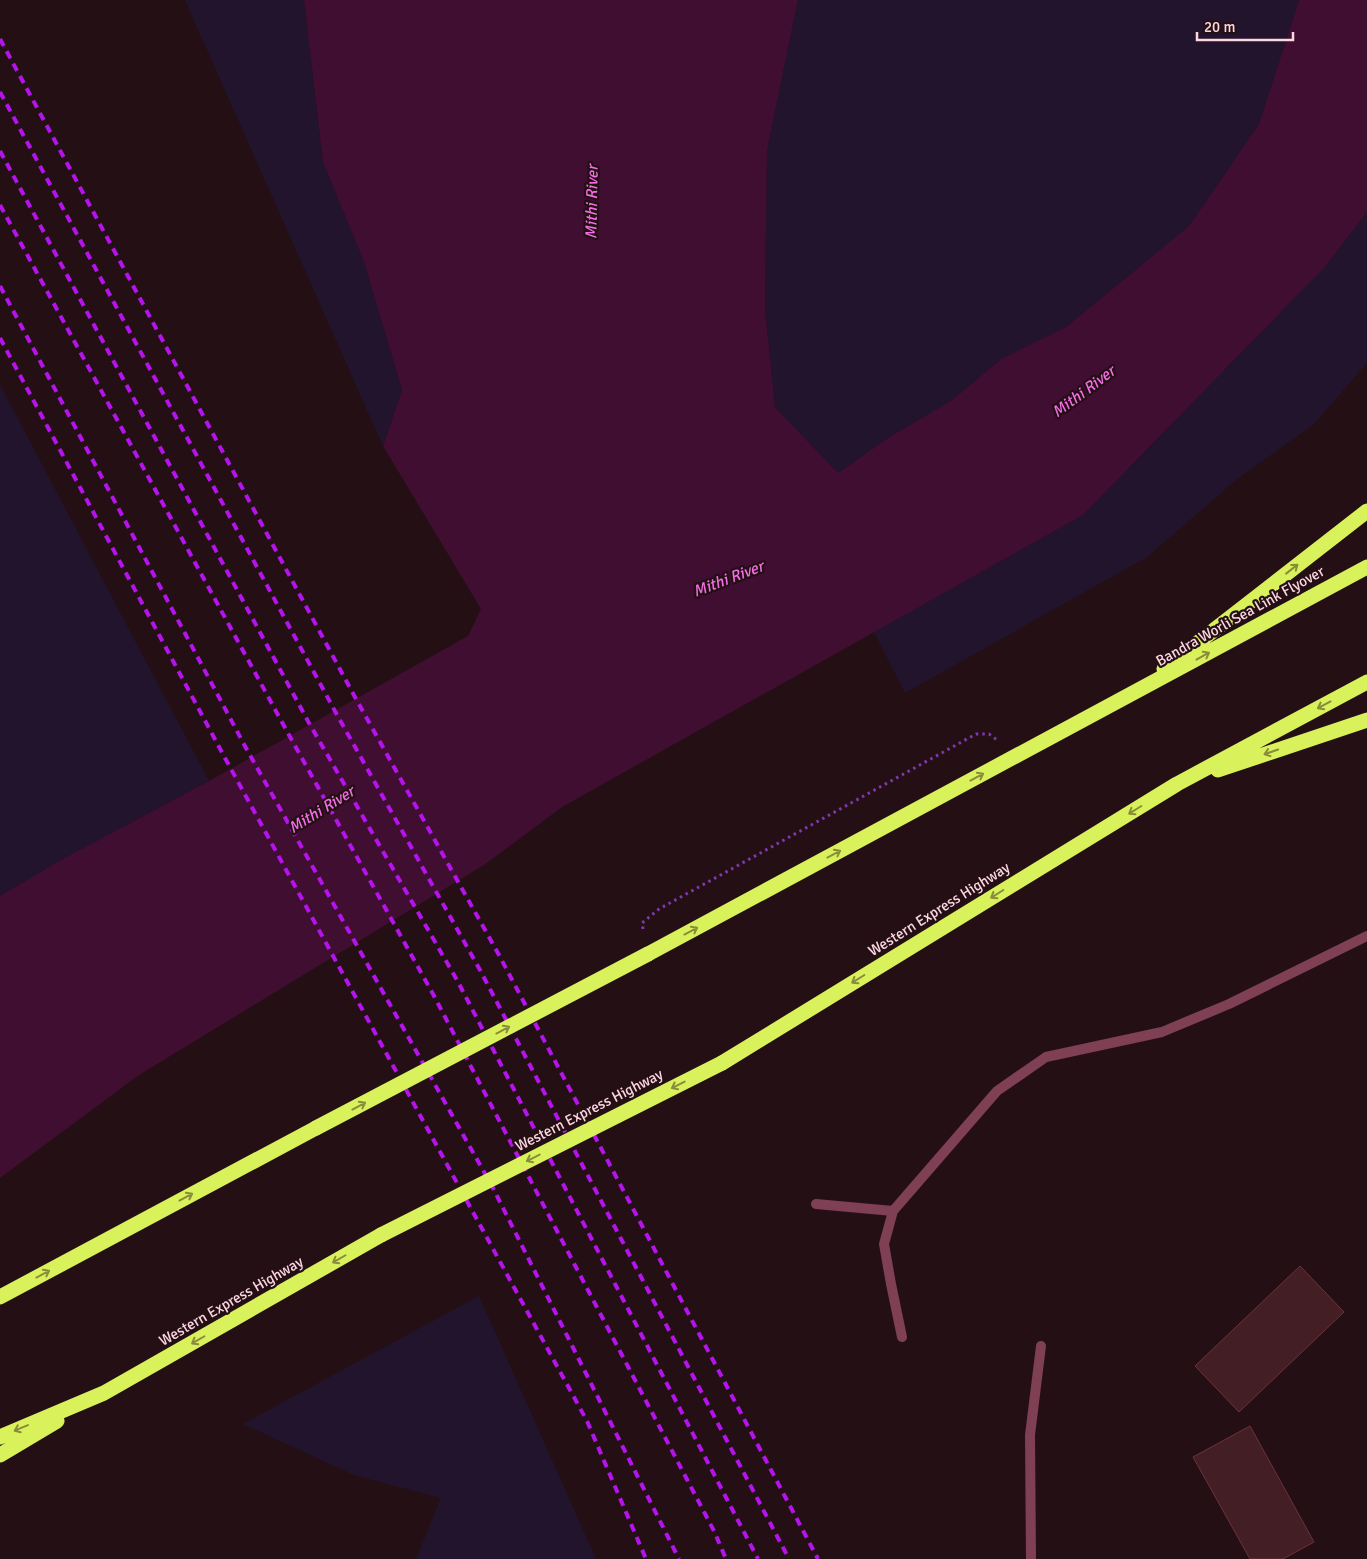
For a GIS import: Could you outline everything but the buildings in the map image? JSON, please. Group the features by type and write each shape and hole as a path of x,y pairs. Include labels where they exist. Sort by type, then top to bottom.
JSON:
{"highway":[{"path":"0,1296 648,954 1129,696 1367,511"},
{"name":"Bandra Worli Sea Link Flyover","path":"1129,696 1367,567"},
{"path":"1177,784 1367,682"},
{"path":"1177,784 1367,720"},
{"name":"Western Express Highway","path":"0,1436 104,1393 381,1235 722,1063 1177,784"},
{"path":"0,1455 104,1393"}],"street":[{"path":"902,1337 884,1244 892,1211 998,1092 1046,1057 1162,1032 1229,1004 1367,936"},
{"path":"816,1204 892,1211"},
{"path":"1031,1559 1030,1435 1040,1346"}],"path":[{"path":"648,954 642,923 658,909 976,734 990,734 1018,755"}],"shaded area":[{"path":"185,0 304,0 323,162 364,262 402,390 383,446"},
{"path":"798,0 1299,0 1259,124 1189,226 1066,327 1001,359 951,401 891,436 838,473 775,407 765,308 767,150"},
{"path":"1367,212 1367,363 1314,424 1236,480 1147,557 905,693 874,632 1083,515 1325,267"},
{"path":"0,385 209,781 59,861 0,896"},
{"path":"479,1296 596,1559 416,1559 441,1498 354,1475 243,1424"}],"water":[{"name":"Mithi River","path":"304,0 798,0 767,150 765,308 775,407 838,473 891,436 951,401 1001,359 1066,327 1189,226 1259,124 1299,0 1367,0 1367,212 1325,267 1083,515 562,807 484,865 139,1075 0,1178 0,896 59,861 209,781 468,636 481,609 383,446 402,390 364,262 323,162"}],"railway":[{"path":"0,39 356,699 499,955 818,1559"},
{"path":"0,92 336,713 480,970 789,1559"},
{"path":"0,151 309,723 457,980 758,1559"},
{"path":"0,205 289,735 433,994 714,1531 726,1559"},
{"path":"0,286 246,748 493,1188 679,1559"},
{"path":"0,338 225,758 587,1421 646,1559"}]}
